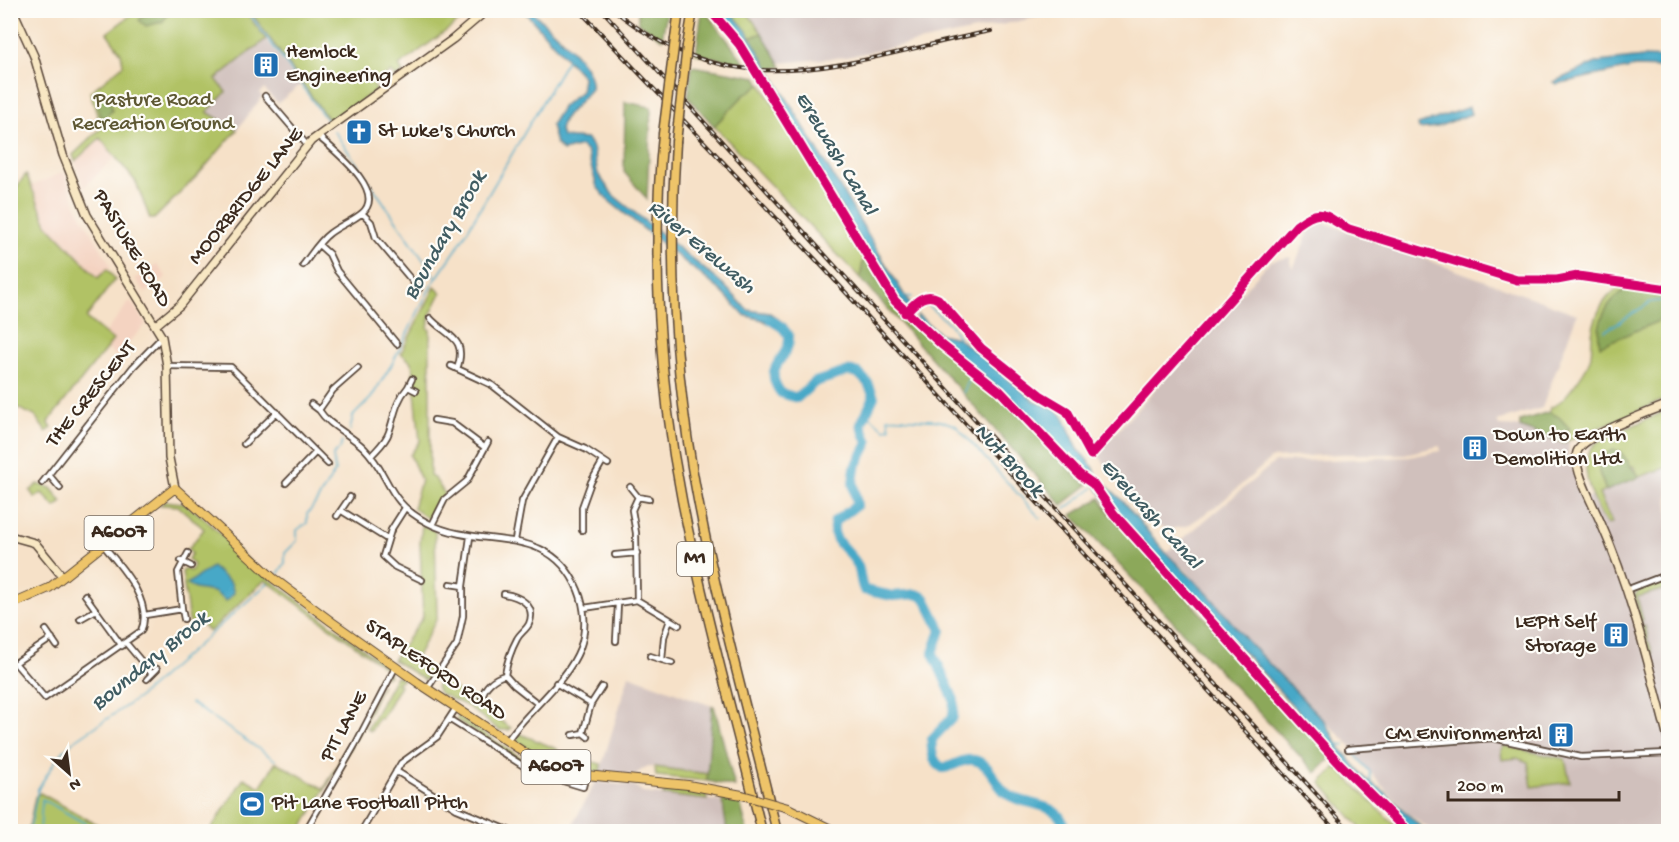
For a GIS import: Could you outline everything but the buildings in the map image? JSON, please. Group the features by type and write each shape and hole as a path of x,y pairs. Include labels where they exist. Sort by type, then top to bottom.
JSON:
{"highway":[{"name":"M1","path":"679,10 663,134 660,205 659,282 664,372 681,490 762,831"},
{"name":"M1","path":"693,10 676,142 673,207 673,283 681,389 698,499 777,831"}],"main road":[{"name":"STAPLEFORD ROAD","path":"175,488 273,578 395,668 507,742 544,763 586,775 688,785 742,795 788,808 837,831"},
{"name":"A6007","path":"10,605 37,595 63,577 175,488"}],"street":[{"name":"MOORBRIDGE LANE","path":"156,325 180,305 307,145 453,39 487,10"},
{"name":"PASTURE ROAD","path":"17,12 34,56 60,148 87,215 162,337 167,366 169,458 175,488"},
{"path":"265,96 307,145"},
{"path":"303,265 331,231 362,213 368,204 365,185 342,157 318,136"},
{"path":"362,213 371,222 376,238 418,289"},
{"path":"319,245 397,344"},
{"path":"307,260 312,265"},
{"path":"414,283 420,278"},
{"path":"430,318 453,337 461,350 457,369"},
{"path":"429,328 434,323"},
{"path":"393,339 399,334"},
{"name":"THE CRESCENT","path":"42,483 133,367 162,337"},
{"path":"167,366 231,367 328,464"},
{"path":"451,366 492,385 558,437 585,449 608,464"},
{"path":"319,410 333,390 358,368"},
{"path":"352,375 358,381"},
{"path":"371,456 385,441 394,409 412,379"},
{"path":"408,387 416,391"},
{"path":"1668,404 1596,436 1577,452 1580,473 1611,544 1626,590 1668,739"},
{"path":"311,405 371,456 393,495 405,508 432,525 470,537 515,540 537,547 558,560 575,583 584,608 580,647 572,663 507,742"},
{"path":"244,444 277,412"},
{"path":"434,420 452,423 484,447"},
{"path":"440,421 441,428"},
{"path":"515,540 522,501 558,437"},
{"path":"432,525 448,492 467,481 488,442"},
{"path":"286,483 316,452"},
{"path":"582,530 582,507 591,482 603,461"},
{"name":"THE CRESCENT","path":"49,476 60,488"},
{"path":"630,487 638,497 649,499"},
{"path":"337,516 350,497"},
{"path":"637,600 637,553 632,510 638,497"},
{"path":"575,508 582,507"},
{"path":"405,508 387,539 383,555 386,561 422,580"},
{"path":"342,511 387,539"},
{"path":"10,536 35,543 63,577"},
{"path":"427,689 457,644 463,616 462,585 470,537"},
{"path":"52,638 13,664 45,698 141,631 145,615 129,578 104,546"},
{"path":"184,619 177,576 181,561 188,553"},
{"path":"615,555 637,553"},
{"path":"181,561 191,566"},
{"path":"1626,590 1668,574"},
{"path":"450,584 462,585"},
{"path":"504,594 518,596 531,612 528,626 512,643 506,675 514,685 537,703"},
{"path":"85,595 124,645 152,674"},
{"path":"584,608 637,600 679,625"},
{"path":"616,641 618,604"},
{"path":"145,615 182,609"},
{"path":"80,619 96,610"},
{"path":"662,660 664,637 670,620"},
{"path":"46,630 57,646"},
{"path":"650,656 672,663"},
{"name":"PIT LANE","path":"305,831 355,745 395,668"},
{"path":"147,679 157,669"},
{"path":"482,698 483,691 496,678 506,675"},
{"path":"556,683 591,705"},
{"path":"573,735 586,735 591,705 602,687"},
{"path":"476,690 483,691"},
{"path":"361,831 396,771 411,754 434,740 456,708"},
{"name":"STAPLEFORD ROAD","path":"449,719 543,777 583,788 586,775"},
{"path":"1348,749 1493,738 1581,757 1668,753"},
{"path":"396,771 457,809 513,831"}],"shaded area":[{"path":"746,11 1068,11 846,57 779,63"},
{"path":"266,39 300,85 278,103 264,89 260,93 262,97 237,130 207,112 226,92 215,79"},
{"path":"99,138 115,157 84,187 75,161"},
{"path":"64,172 78,209 111,266 98,279 47,224 31,186"},
{"path":"1314,219 1577,314 1542,408 1497,421 1499,426 1523,427 1562,443 1569,441 1568,459 1586,499 1668,467 1668,831 1435,832 1409,814 1375,778 1349,744 1249,643 1187,571 1166,553 1275,462 1409,457 1440,451 1440,446 1405,454 1340,454 1272,458 1218,505 1187,526 1169,529 1153,524 1097,454 1270,261 1290,257 1293,269"},
{"path":"157,264 166,277 146,293 135,279"},
{"path":"130,301 146,324 116,356 106,348 113,340 105,333"},
{"path":"629,675 712,706 708,774 648,766 634,775 600,772"},
{"path":"595,782 635,786 644,793 721,801 727,831 569,832"}],"green space":[{"path":"150,10 171,11 162,22 146,26 139,20"},
{"name":"Pasture Road Recreation Ground","path":"132,11 245,11 266,39 216,79 226,92 207,112 237,130 198,175 154,219 150,219 136,182 100,138 75,161 73,155 101,128 90,92 123,65 121,53 107,33 131,15"},
{"path":"250,11 473,11 399,66 403,72 395,77 391,72 373,85 377,90 330,122"},
{"path":"638,11 667,11 662,39 638,22"},
{"path":"702,11 705,11 746,64 696,54"},
{"path":"730,11 746,11 762,33 750,38"},
{"path":"762,33 782,67 767,69 750,38"},
{"path":"692,66 757,77 761,84 744,95 714,126 688,97"},
{"path":"761,84 867,259 863,262 860,278 714,126 744,95"},
{"path":"104,94 110,96 112,111 104,118 100,116 97,102"},
{"path":"625,102 651,107 647,199 624,172"},
{"path":"26,174 47,224 98,278 107,269 115,279 86,318 113,340 48,422 52,428 46,432 35,416 11,405 11,195"},
{"path":"867,259 887,294 905,316 1014,408 1078,478 1088,485 1062,505 860,278 863,262"},
{"path":"435,287 441,293 430,315 428,328 430,330 430,476 435,479 445,494 429,519 413,508 421,480 410,455 420,441 412,363 401,353"},
{"path":"1620,287 1668,292 1668,398 1563,443 1520,427 1520,421 1549,412 1550,407 1560,402 1577,381 1590,359 1592,334 1598,313 1609,296"},
{"path":"1629,287 1668,293 1668,317 1600,346 1601,320 1609,304"},
{"path":"1668,410 1668,467 1639,477 1634,466 1599,472 1606,491 1599,494 1612,523 1607,525 1596,505 1588,480 1587,457 1592,447 1601,440"},
{"path":"1549,412 1559,417 1570,429 1555,440 1520,427 1520,421"},
{"path":"1612,450 1620,451 1639,477 1606,491 1599,472 1599,459"},
{"path":"38,484 51,488 62,502 55,507 42,493 35,498 30,491"},
{"path":"1100,498 1111,515 1332,757 1316,773 1072,515"},
{"path":"166,501 183,503 203,517 258,570 389,668 389,676 385,677 388,670 265,580 209,632 198,621 193,626 189,621 182,572 185,569 191,571 194,565 188,559 192,553 188,549 204,529 178,506 160,505"},
{"path":"422,525 435,531 437,618 415,660 433,672 425,680 393,660 423,617 420,543"},
{"path":"1663,582 1666,589 1637,597 1643,620 1640,621 1634,596 1639,591"},
{"path":"1641,625 1645,626 1648,639 1646,641 1649,642 1653,654 1649,655"},
{"path":"396,676 403,679 397,683 400,685 381,719 378,718 371,731 367,729"},
{"path":"441,679 511,728 499,730 467,706 439,693 436,687"},
{"path":"382,684 363,726 300,831 209,832 244,778 260,787 276,762 324,789"},
{"path":"712,706 714,706 735,787 707,781"},
{"path":"458,716 533,766 581,783 532,769 456,720"},
{"path":"518,733 557,749 559,753 601,764 600,772 567,766 545,758 517,741"},
{"path":"1504,746 1565,759 1570,782 1532,787 1528,762 1517,758 1502,760 1501,750"},
{"path":"655,767 708,774 707,781 656,776"},
{"path":"1336,767 1401,831 1363,831 1321,783"},
{"path":"666,789 706,794 707,800 663,795"},
{"path":"40,793 109,831 28,832 35,797"},
{"path":"722,798 740,801 747,831 727,831"}],"water":[{"path":"524,11 532,11 570,47 591,79 591,89 563,120 560,130 562,137 587,139 593,148 598,174 613,195 723,284 748,310 770,313 786,325 781,331 763,320 744,315 721,291 609,201 597,187 587,152 581,146 563,151 556,144 551,125 563,106 581,91 583,77"},
{"path":"716,11 730,11 746,30 915,313 913,315 888,286 742,42"},
{"path":"1643,57 1668,58 1668,68 1635,67 1557,84 1553,82 1598,62"},
{"path":"1469,107 1471,114 1437,127 1419,129 1418,125"},
{"path":"918,315 940,334 958,338 1036,402 1055,409 1063,416 1078,449 1094,468 1097,477 1120,498 1166,553 1209,595 1249,643 1325,722 1340,748 1367,780 1384,791 1425,831 1411,831 1388,809 1109,506 1094,482 1083,475 1014,401 940,342 916,318"},
{"path":"212,567 231,583 234,593 226,601 214,592 195,589 187,584"}],"waterway":[{"path":"247,10 328,122"},
{"name":"Boundary Brook","path":"350,430 353,416 371,398 392,364 431,286 456,250 567,60"},
{"path":"334,131 436,278"},
{"path":"904,296 912,297"},
{"name":"Nut Brook","path":"1605,331 1651,302 1668,300"},
{"path":"927,305 950,324 958,337"},
{"name":"River Erewash","path":"771,320 782,327 789,336 786,351 775,369 774,376 781,393 797,398 815,382 849,371 858,373 868,383 874,397 861,424 868,443 855,468 853,483 857,505 835,521 835,535 858,566 864,590 893,596 917,594 925,598 941,630 933,653 954,700 953,717 932,739 934,759 943,768 966,760 980,762 1006,793 1014,798 1050,809 1057,814 1063,821 1065,832"},
{"path":"963,393 973,372"},
{"name":"Nut Brook","path":"867,413 884,429 890,428 888,418 891,417 933,420 955,425 1040,518"},
{"name":"Boundary Brook","path":"278,574 285,563 285,553 297,541 297,530 307,523 307,514 335,472 333,455 340,449 342,442"},
{"name":"Nut Brook","path":"1065,509 1093,488"},
{"name":"Boundary Brook","path":"29,832 38,789 56,760 71,743 138,698 268,583"},
{"path":"191,703 275,760"},
{"path":"1337,744 1345,745"},
{"path":"1353,752 1370,772 1371,785"},
{"path":"42,799 100,832"},
{"path":"40,832 42,800"}],"railway":[{"path":"579,10 818,262 1337,832"},
{"path":"602,10 1351,832"},
{"path":"614,10 660,42 706,61 751,69 797,70 843,64 991,31"}],"cycle path":[{"path":"710,10 739,44 895,301 942,345 1000,391 1080,475 1093,484 1114,514 1339,763 1408,832"},
{"path":"905,313 924,298 938,299 981,348 1040,395 1067,411 1091,455 1297,225 1319,214 1349,229 1517,280 1557,280 1578,276 1668,289"}],"place":[{"name":"Hemlock Engineering","path":"266,65"},
{"name":"St Luke's Church","path":"359,132"},
{"name":"Down to Earth Demolition Ltd","path":"1475,448"},
{"name":"LEPH Self Storage","path":"1616,635"},
{"name":"CM Environmental","path":"1561,735"},
{"name":"Pit Lane Football Pitch","path":"252,804"}],"water label":[{"name":"Erewash Canal","path":"835,154"},
{"name":"Erewash Canal","path":"1150,515"}]}
